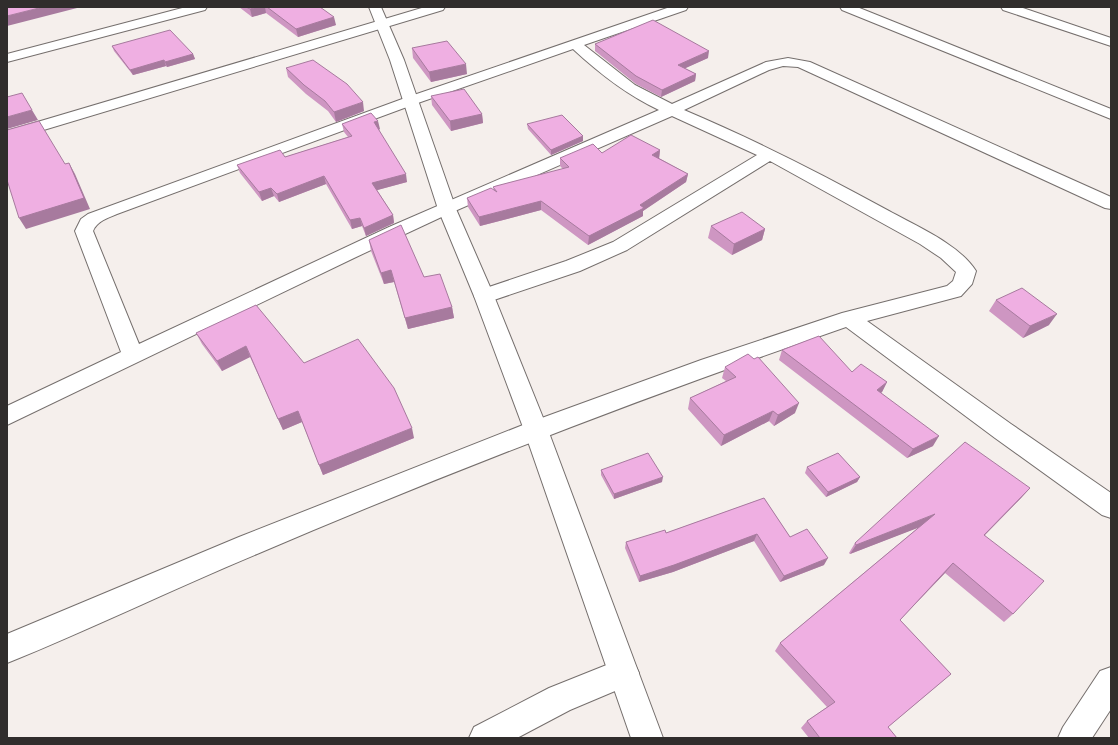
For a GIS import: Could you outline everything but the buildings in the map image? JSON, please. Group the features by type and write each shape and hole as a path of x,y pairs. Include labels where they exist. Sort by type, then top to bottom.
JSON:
{"street":[{"path":"7,58 201,7"},
{"path":"7,136 194,81 378,15 439,7"},
{"path":"133,355 84,231 85,225 90,220 111,210 410,101 682,7"},
{"path":"846,7 1111,114"},
{"path":"1007,7 1111,42"},
{"path":"378,15 397,60 447,209 484,296 536,430 647,738"},
{"path":"7,649 248,545 536,430 709,366 849,318 954,291 962,284 966,271 954,258 935,245 770,154 697,119 671,110 649,99 622,82 598,64 576,44"},
{"path":"7,416 268,290 447,209 584,150 764,67 781,61 794,62 812,67 1111,204"},
{"path":"484,296 573,266 620,246 770,154"},
{"path":"849,318 1003,431 1111,506"},
{"path":"485,738 560,699 624,673"},
{"path":"1074,738 1111,682"}]}
